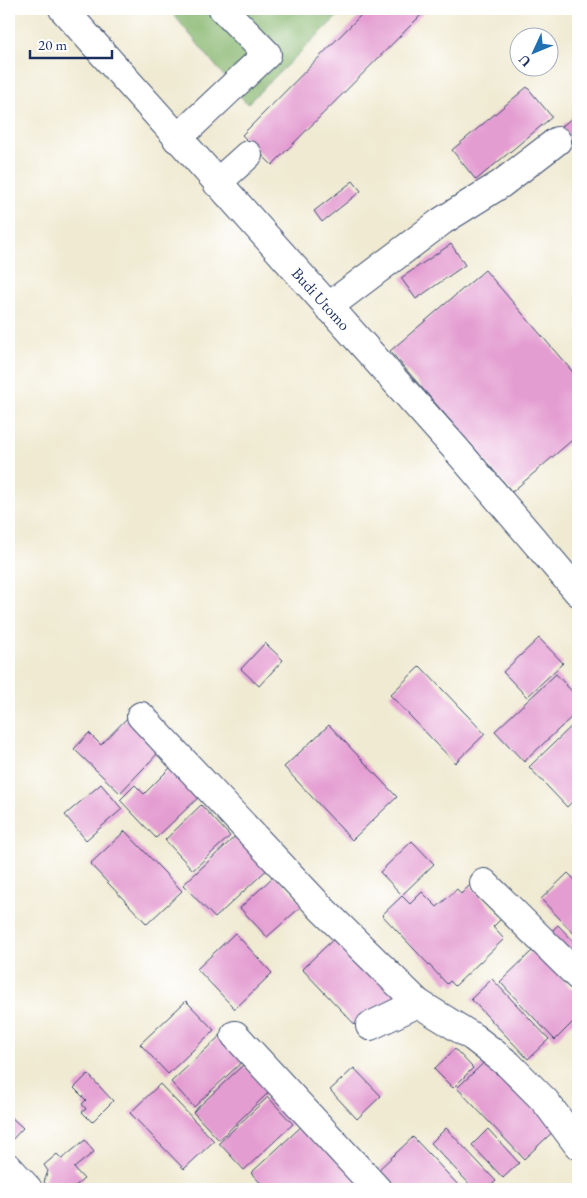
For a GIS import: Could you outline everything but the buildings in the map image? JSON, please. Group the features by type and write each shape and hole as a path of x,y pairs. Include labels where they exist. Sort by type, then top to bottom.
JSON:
{"street":[{"name":"Budi Utomo","path":"63,9 177,139 455,448 578,592"},
{"path":"177,139 267,54 223,9"},
{"path":"328,307 442,221 501,184 557,141"},
{"path":"217,183 248,155"},
{"path":"141,716 321,908 418,1003 473,1037 508,1064 545,1100 578,1145"},
{"path":"484,883 578,976"},
{"path":"370,1026 418,1003"},
{"path":"235,1035 377,1189"},
{"path":"9,1168 28,1189"}],"green space":[{"path":"169,9 345,9 247,104"}]}
